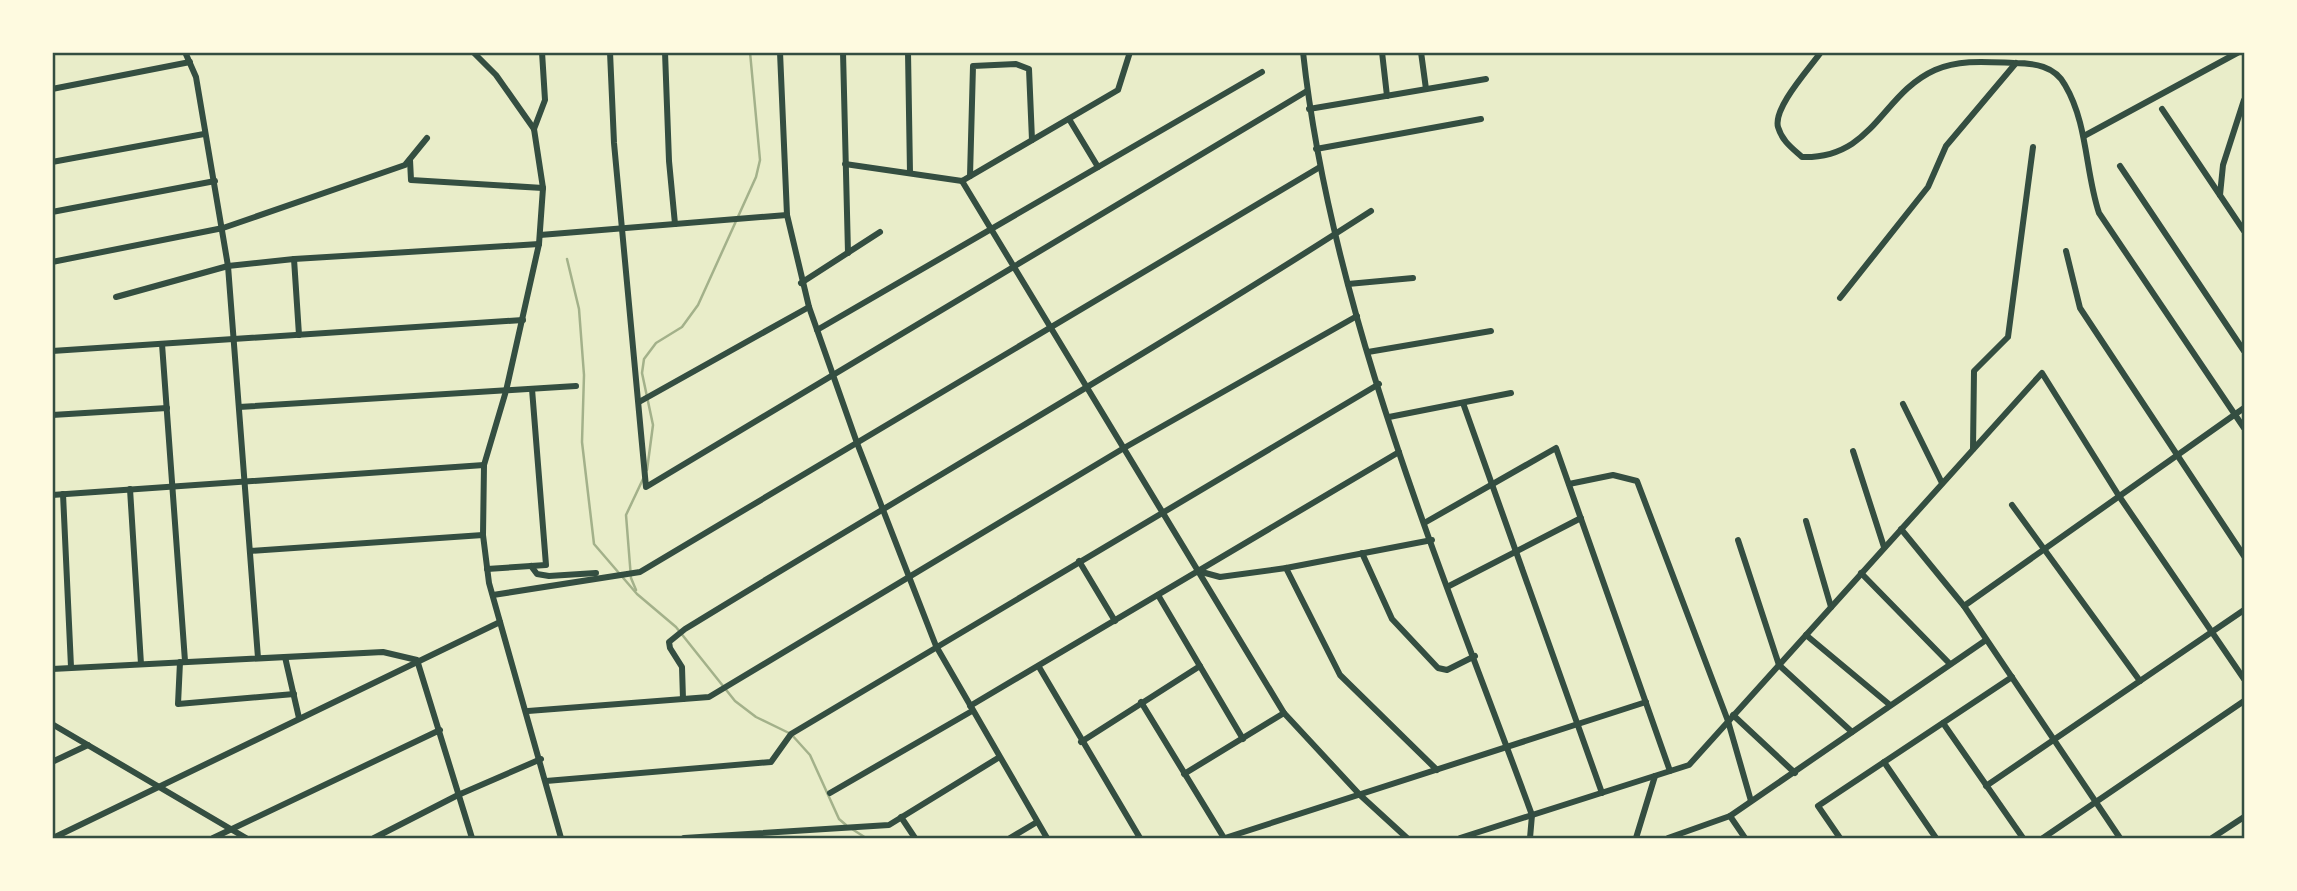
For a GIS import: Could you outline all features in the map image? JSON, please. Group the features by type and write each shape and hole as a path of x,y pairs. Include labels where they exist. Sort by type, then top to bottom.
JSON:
{"street":[{"path":"185,52 196,77 228,266 258,658"},
{"path":"473,52 496,75 534,129 542,188 539,244 506,391 484,465 483,535 493,595 561,838"},
{"path":"534,129 545,100 542,52"},
{"path":"610,52 622,228 646,487 1307,91"},
{"path":"665,52 669,161 675,224"},
{"path":"780,52 788,215 801,283 809,307 857,443 936,646 998,758 1047,838"},
{"path":"842,52 848,253"},
{"path":"908,52 910,173"},
{"path":"845,164 962,181 1118,90 1129,52"},
{"path":"1303,52 1309,109 1320,167 1334,235 1357,316 1399,452 1532,815 1530,838"},
{"path":"1382,52 1387,96"},
{"path":"1421,52 1426,89"},
{"path":"1821,52 1781,107 1777,125 1785,142 1802,157 1820,158 1846,149 1867,134 1920,78 1937,69 1964,62 2016,63 2049,68 2060,77 2084,136 2092,192 2099,213 2245,428"},
{"path":"2084,136 2239,52"},
{"path":"52,89 190,62"},
{"path":"1840,298 1928,187 1946,146 2016,63"},
{"path":"970,176 972,65 1016,64 1029,69 1032,140"},
{"path":"817,330 1262,72"},
{"path":"1309,109 1486,79"},
{"path":"2220,195 2223,165 2245,100"},
{"path":"2162,110 2245,231"},
{"path":"1069,119 1098,167"},
{"path":"1317,149 1481,119"},
{"path":"52,162 204,134"},
{"path":"52,262 223,228 405,165 427,138"},
{"path":"1973,449 1974,371 2008,337 2032,147"},
{"path":"410,160 411,180 542,188"},
{"path":"2120,166 2245,351"},
{"path":"493,595 640,572 1320,167"},
{"path":"52,212 215,181"},
{"path":"962,181 1284,713 1360,794 1407,838"},
{"path":"682,699 682,667 669,642 685,629 883,508 1088,389 1371,211"},
{"path":"540,235 788,215"},
{"path":"801,283 880,232"},
{"path":"116,297 228,266 294,259 539,244"},
{"path":"2066,251 2080,308 2245,556"},
{"path":"294,259 299,335"},
{"path":"1348,284 1413,278"},
{"path":"639,402 809,307"},
{"path":"527,711 709,697 1124,448 1357,316"},
{"path":"52,351 523,320"},
{"path":"1368,352 1490,331"},
{"path":"162,344 183,662 178,704 294,694"},
{"path":"1460,838 1689,765 2042,373 2119,496 2245,679"},
{"path":"546,781 771,762 791,734 1379,384"},
{"path":"239,407 576,386"},
{"path":"487,569 546,565 532,389"},
{"path":"1389,417 1511,393"},
{"path":"1463,403 1602,793"},
{"path":"1903,404 1942,483"},
{"path":"52,415 167,408"},
{"path":"1964,606 2245,408"},
{"path":"1426,522 1556,448 1670,771"},
{"path":"830,793 1198,570 1399,452"},
{"path":"1853,452 1884,547"},
{"path":"52,495 484,465"},
{"path":"1569,484 1613,475 1637,481 1728,721 1751,802"},
{"path":"130,489 141,664"},
{"path":"63,494 71,667"},
{"path":"2012,505 2046,548 2140,681"},
{"path":"1449,586 1581,518"},
{"path":"1806,521 1830,607"},
{"path":"1901,529 1964,606 2120,838"},
{"path":"250,551 483,535"},
{"path":"1198,570 1220,577 1286,568 1432,540"},
{"path":"1738,540 1779,665 1852,732"},
{"path":"1362,553 1392,619 1438,668 1447,670 1475,656"},
{"path":"1079,561 1115,621"},
{"path":"531,566 537,574 548,576 596,573"},
{"path":"1286,568 1340,675 1437,770"},
{"path":"1861,573 1949,663"},
{"path":"1158,595 1242,739"},
{"path":"1986,786 2245,610"},
{"path":"53,838 500,622"},
{"path":"1806,635 1890,705"},
{"path":"1668,838 1730,816 1986,640"},
{"path":"52,668 383,652 417,660"},
{"path":"285,657 299,718"},
{"path":"417,660 472,838"},
{"path":"1081,742 1200,666"},
{"path":"1039,667 1140,838"},
{"path":"1840,838 1818,806 2012,677"},
{"path":"2043,838 2245,701"},
{"path":"1141,702 1224,838 1646,702"},
{"path":"1184,774 1284,713"},
{"path":"1734,715 1795,773"},
{"path":"1943,723 2023,838"},
{"path":"52,724 246,838"},
{"path":"213,838 440,730"},
{"path":"52,762 88,745"},
{"path":"684,838 889,825 998,758"},
{"path":"374,838 541,759"},
{"path":"1884,762 1936,838"},
{"path":"1636,838 1655,776"},
{"path":"1730,816 1745,838"},
{"path":"901,817 915,838"},
{"path":"2212,838 2245,817"},
{"path":"1010,838 1037,822"},
{"path":"1254,829 1257,838"}],"waterway":[{"path":"647,470 653,425 642,373 644,359 656,343 682,327 698,305 756,177 760,160 750,52"},
{"path":"567,259 579,309 584,375 582,442 594,544 637,594 676,627 735,701 756,717 791,734 810,755 839,819 846,825"},
{"path":"636,590 631,578 626,515 643,479"},
{"path":"852,829 866,838"}]}
